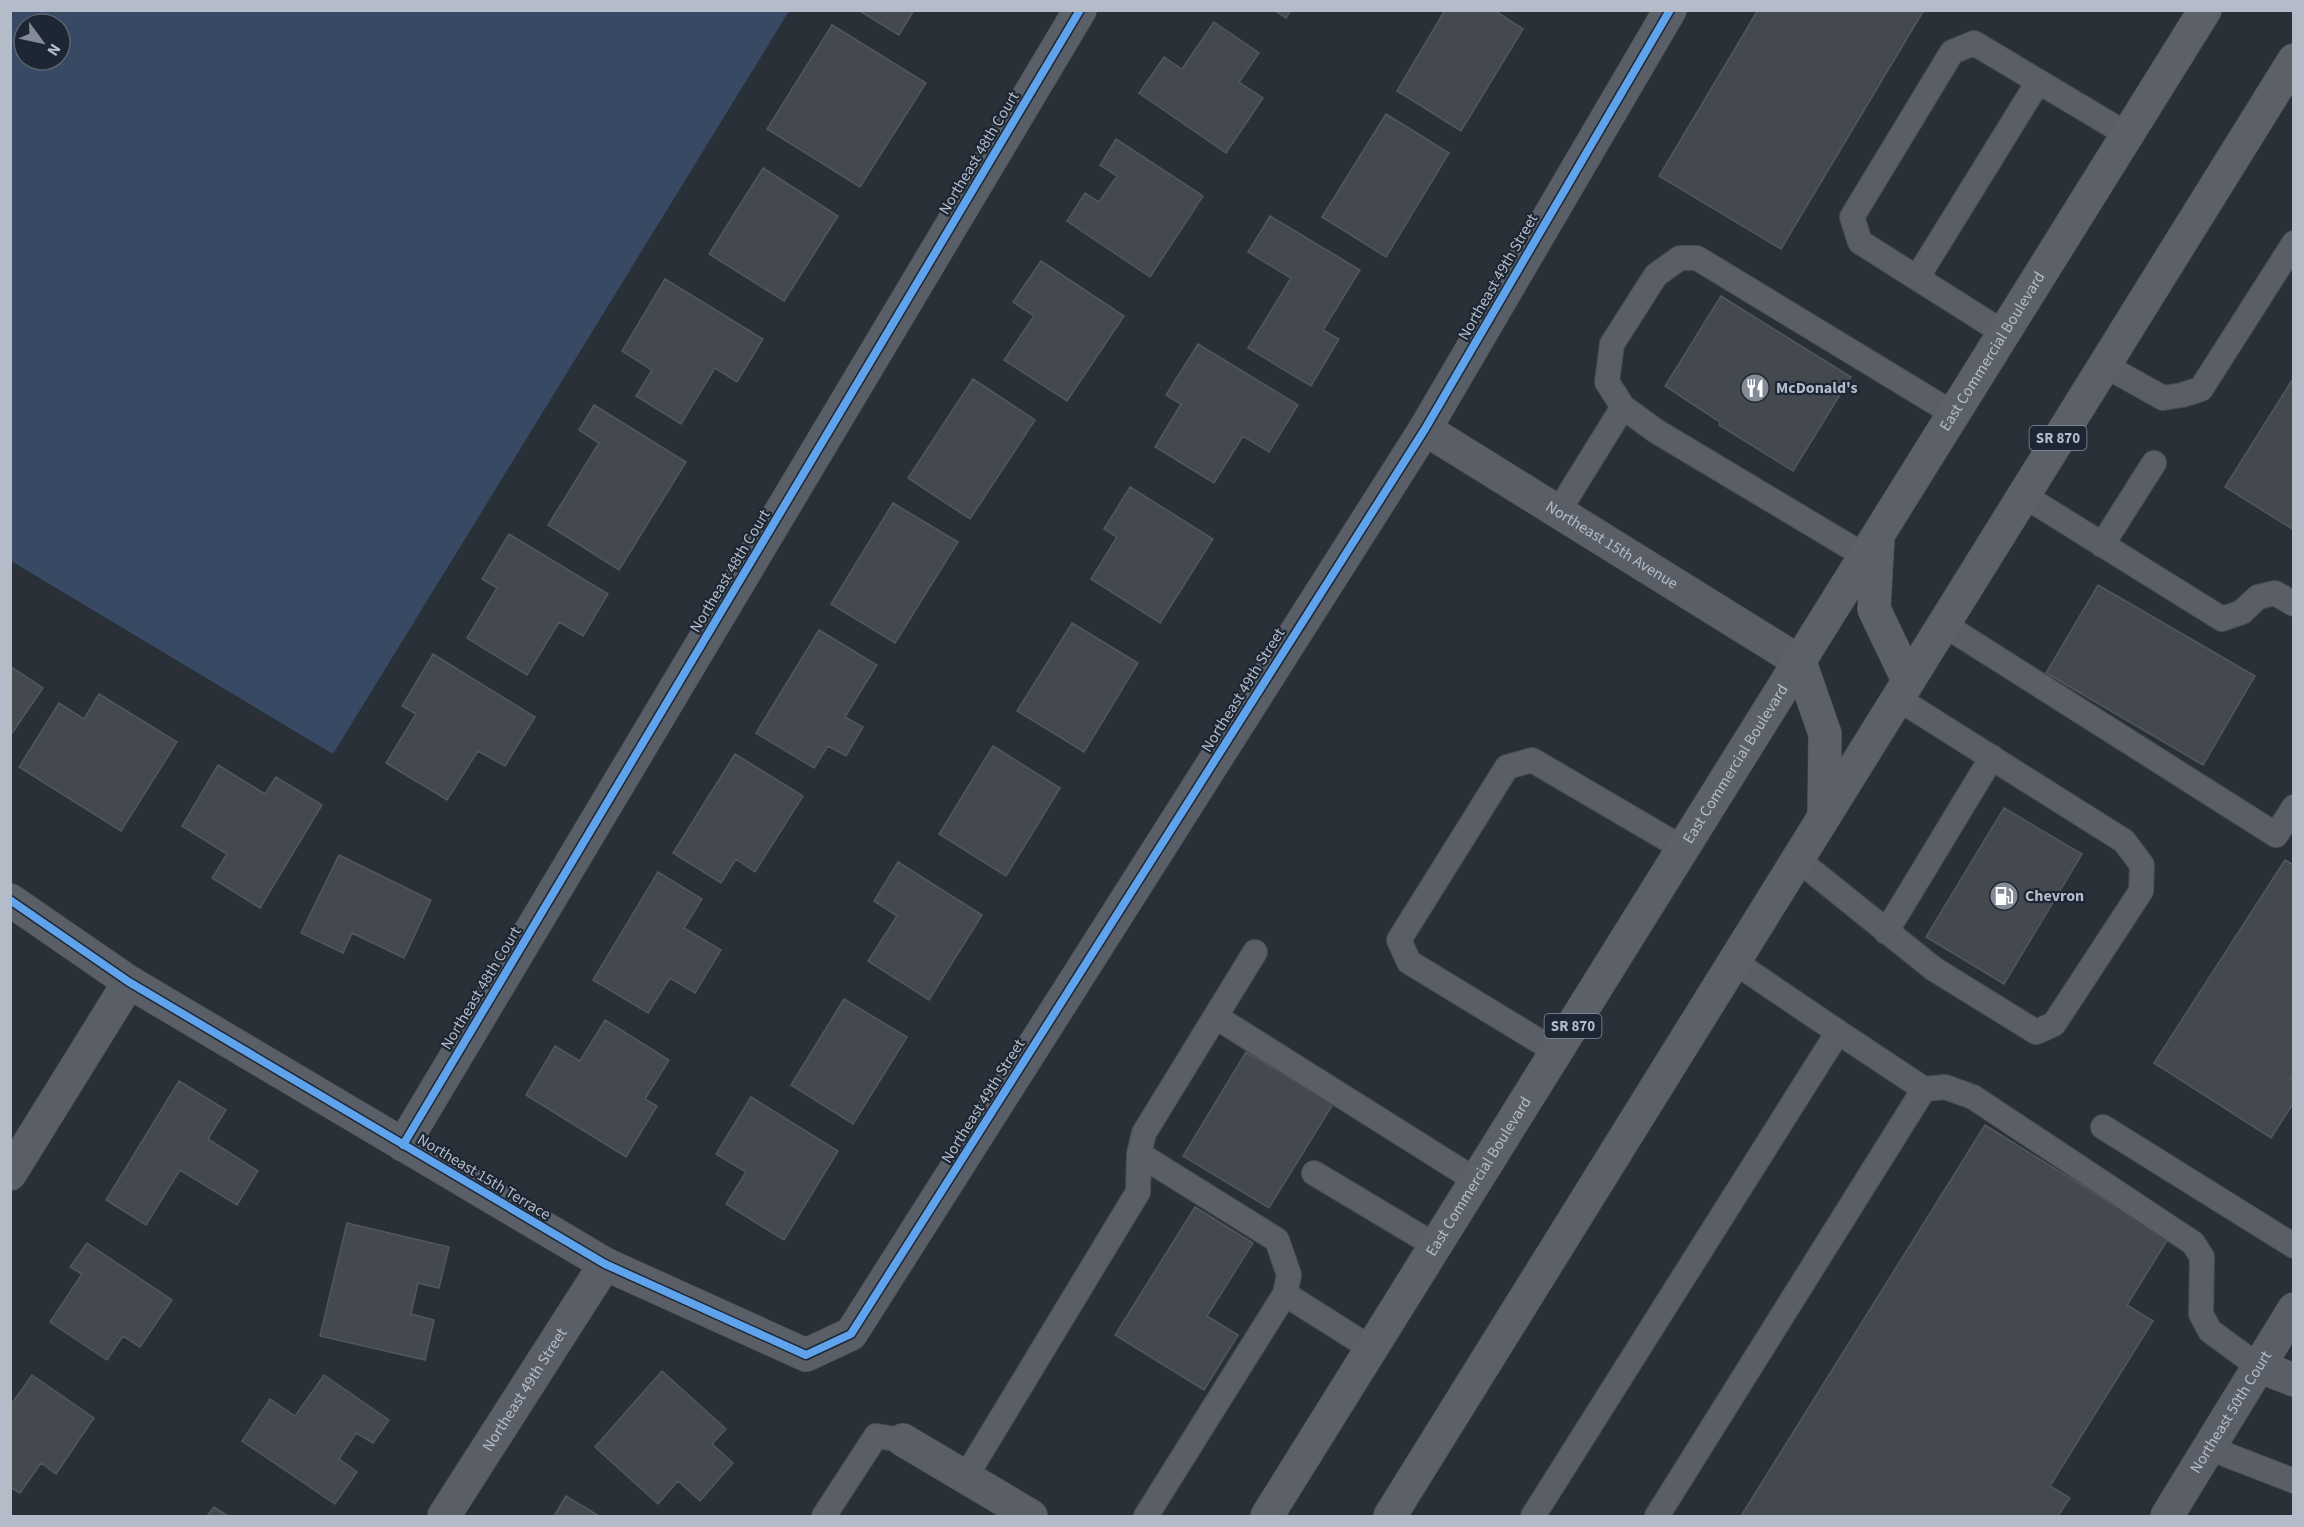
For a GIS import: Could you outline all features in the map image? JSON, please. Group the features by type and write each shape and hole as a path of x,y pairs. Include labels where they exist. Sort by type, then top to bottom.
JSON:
{"main road":[{"name":"East Commercial Boulevard","path":"1267,1516 2205,10"},
{"name":"SR 870","path":"1390,1516 2294,60"},
{"path":"1872,546 1874,609 1902,689"},
{"path":"1800,662 1825,734 1824,816"}],"street":[{"name":"Northeast 48th Court","path":"403,1145 1080,10"},
{"name":"Northeast 49th Street","path":"806,1354 851,1334 1425,429 1670,10"},
{"name":"Northeast 15th Avenue","path":"1425,429 1800,662"},
{"name":"Northeast 15th Terrace","path":"10,900 129,982 605,1264 806,1354"},
{"path":"10,1174 129,982"},
{"name":"Northeast 49th Street","path":"444,1516 605,1264"},
{"name":"Northeast 50th Court","path":"2167,1516 2294,1309"},
{"path":"2258,1365 2294,1380"},
{"path":"903,1440 1031,1516"}],"lane":[{"path":"2004,333 1860,242 1852,217 1952,51 1974,43 2128,135"},
{"path":"1917,278 2038,82"},
{"path":"2104,364 2163,398 2201,389 2294,243"},
{"path":"1872,546 1656,431 1623,407 1607,382 1611,344 1656,275 1680,258 1697,258 1954,414"},
{"path":"1558,512 1623,407"},
{"path":"2102,544 2154,463"},
{"path":"2023,495 2222,619 2242,612 2258,597 2275,593 2294,604"},
{"path":"1943,624 2276,836 2294,807"},
{"path":"1797,859 1934,969 2036,1032 2054,1024 2141,891 2142,864 2124,841 1992,757 1902,689"},
{"path":"1886,932 1992,757"},
{"path":"1557,1052 1409,962 1399,940 1430,889 1507,767 1532,760 1684,849"},
{"path":"965,1478 1138,1192 1139,1154 1144,1134 1255,952"},
{"path":"1733,962 1924,1089 1945,1087 1973,1097 2193,1243 2202,1257 2201,1314 2210,1331 2258,1365"},
{"path":"1216,1017 1477,1181"},
{"path":"1533,1516 1838,1032"},
{"path":"1658,1516 1924,1089"},
{"path":"2103,1127 2294,1246"},
{"path":"1139,1154 1277,1240 1289,1275 1285,1294 1146,1516"},
{"path":"1314,1173 1436,1246"},
{"path":"1285,1294 1372,1349"},
{"path":"825,1516 876,1436 903,1440"},
{"path":"2209,1448 2294,1481"}],"water":[{"path":"11,10 789,11 333,754 11,561"}],"building":[{"path":"858,10 914,10 899,35"},
{"path":"1274,10 1291,10 1286,18"},
{"path":"1445,10 1494,10 1523,29 1461,131 1397,91"},
{"path":"1758,10 1924,10 1781,249 1659,176"},
{"path":"1214,22 1259,53 1239,82 1263,98 1226,153 1139,93 1164,57 1182,69"},
{"path":"832,25 926,83 860,187 767,129"},
{"path":"1386,114 1449,153 1386,257 1322,217"},
{"path":"1116,139 1203,196 1150,277 1067,221 1085,193 1099,202 1117,176 1100,165"},
{"path":"763,168 838,216 784,301 709,254"},
{"path":"1270,216 1360,270 1323,330 1339,339 1311,386 1248,348 1291,278 1248,252"},
{"path":"1041,261 1124,316 1067,401 1004,360 1034,316 1013,302"},
{"path":"665,279 763,339 737,382 715,368 681,424 636,396 652,370 622,351"},
{"path":"1721,296 1851,377 1793,471 1719,425 1720,422 1665,386"},
{"path":"1198,344 1298,405 1269,452 1243,436 1214,483 1155,447 1181,404 1166,395"},
{"path":"2294,377 2294,530 2225,487"},
{"path":"973,379 1035,420 970,519 908,478"},
{"path":"594,405 686,462 619,570 548,525 599,443 579,430"},
{"path":"1130,487 1213,539 1160,623 1091,579 1117,537 1104,529"},
{"path":"893,503 958,542 895,643 831,604"},
{"path":"509,534 608,594 583,636 559,622 527,675 467,638 497,588 482,579"},
{"path":"2098,585 2255,676 2203,765 2046,673"},
{"path":"1072,623 1138,663 1084,752 1017,711"},
{"path":"819,630 877,665 845,717 863,727 846,756 828,746 814,768 756,733"},
{"path":"433,654 535,717 505,766 478,751 447,800 386,763 416,714 402,706"},
{"path":"10,666 43,688 10,736"},
{"path":"99,694 177,742 121,831 19,767 59,703 84,719"},
{"path":"993,746 1060,788 1006,876 939,834"},
{"path":"735,754 803,796 755,872 736,859 721,883 673,853"},
{"path":"218,765 265,794 276,777 322,805 260,908 212,878 227,854 182,826"},
{"path":"2004,808 2082,854 2004,984 1926,937"},
{"path":"339,855 431,900 404,958 352,933 343,953 301,933"},
{"path":"2285,860 2294,865 2294,1073 2290,1078 2294,1081 2294,1102 2271,1138 2154,1063"},
{"path":"898,862 982,915 929,1000 868,961 897,916 874,901"},
{"path":"658,872 702,899 684,928 721,950 695,993 670,978 648,1013 593,980"},
{"path":"844,999 907,1037 853,1124 791,1085"},
{"path":"605,1020 669,1060 645,1099 657,1106 626,1157 526,1095 555,1046 580,1061"},
{"path":"1246,1052 1333,1104 1269,1208 1183,1156"},
{"path":"179,1081 226,1110 208,1139 258,1171 237,1205 180,1170 146,1225 106,1200"},
{"path":"751,1097 838,1151 784,1240 726,1204 746,1172 716,1154"},
{"path":"1985,1125 2168,1239 2127,1305 2153,1321 2050,1486 2070,1498 2058,1516 1741,1516"},
{"path":"1195,1207 1253,1243 1207,1316 1238,1335 1204,1390 1115,1335"},
{"path":"347,1223 449,1247 439,1288 418,1283 411,1314 434,1320 425,1360 320,1336"},
{"path":"87,1243 172,1300 140,1347 123,1336 107,1360 50,1322 82,1274 70,1267"},
{"path":"662,1371 726,1429 712,1444 733,1463 700,1501 678,1481 658,1504 595,1447"},
{"path":"32,1375 94,1418 56,1474 41,1463 20,1493 10,1487 10,1406"},
{"path":"324,1375 389,1420 373,1443 356,1433 339,1459 357,1472 335,1504 242,1441 270,1399 295,1416"},
{"path":"566,1496 599,1516 554,1516"},
{"path":"214,1507 228,1516 207,1516"}],"cycle path":[{"path":"403,1145 1080,10"},
{"path":"10,900 129,982 605,1264 806,1355 851,1334 1425,429 1670,10"}],"place":[{"name":"McDonald's","path":"1755,388"},
{"name":"Chevron","path":"2004,896"}]}
